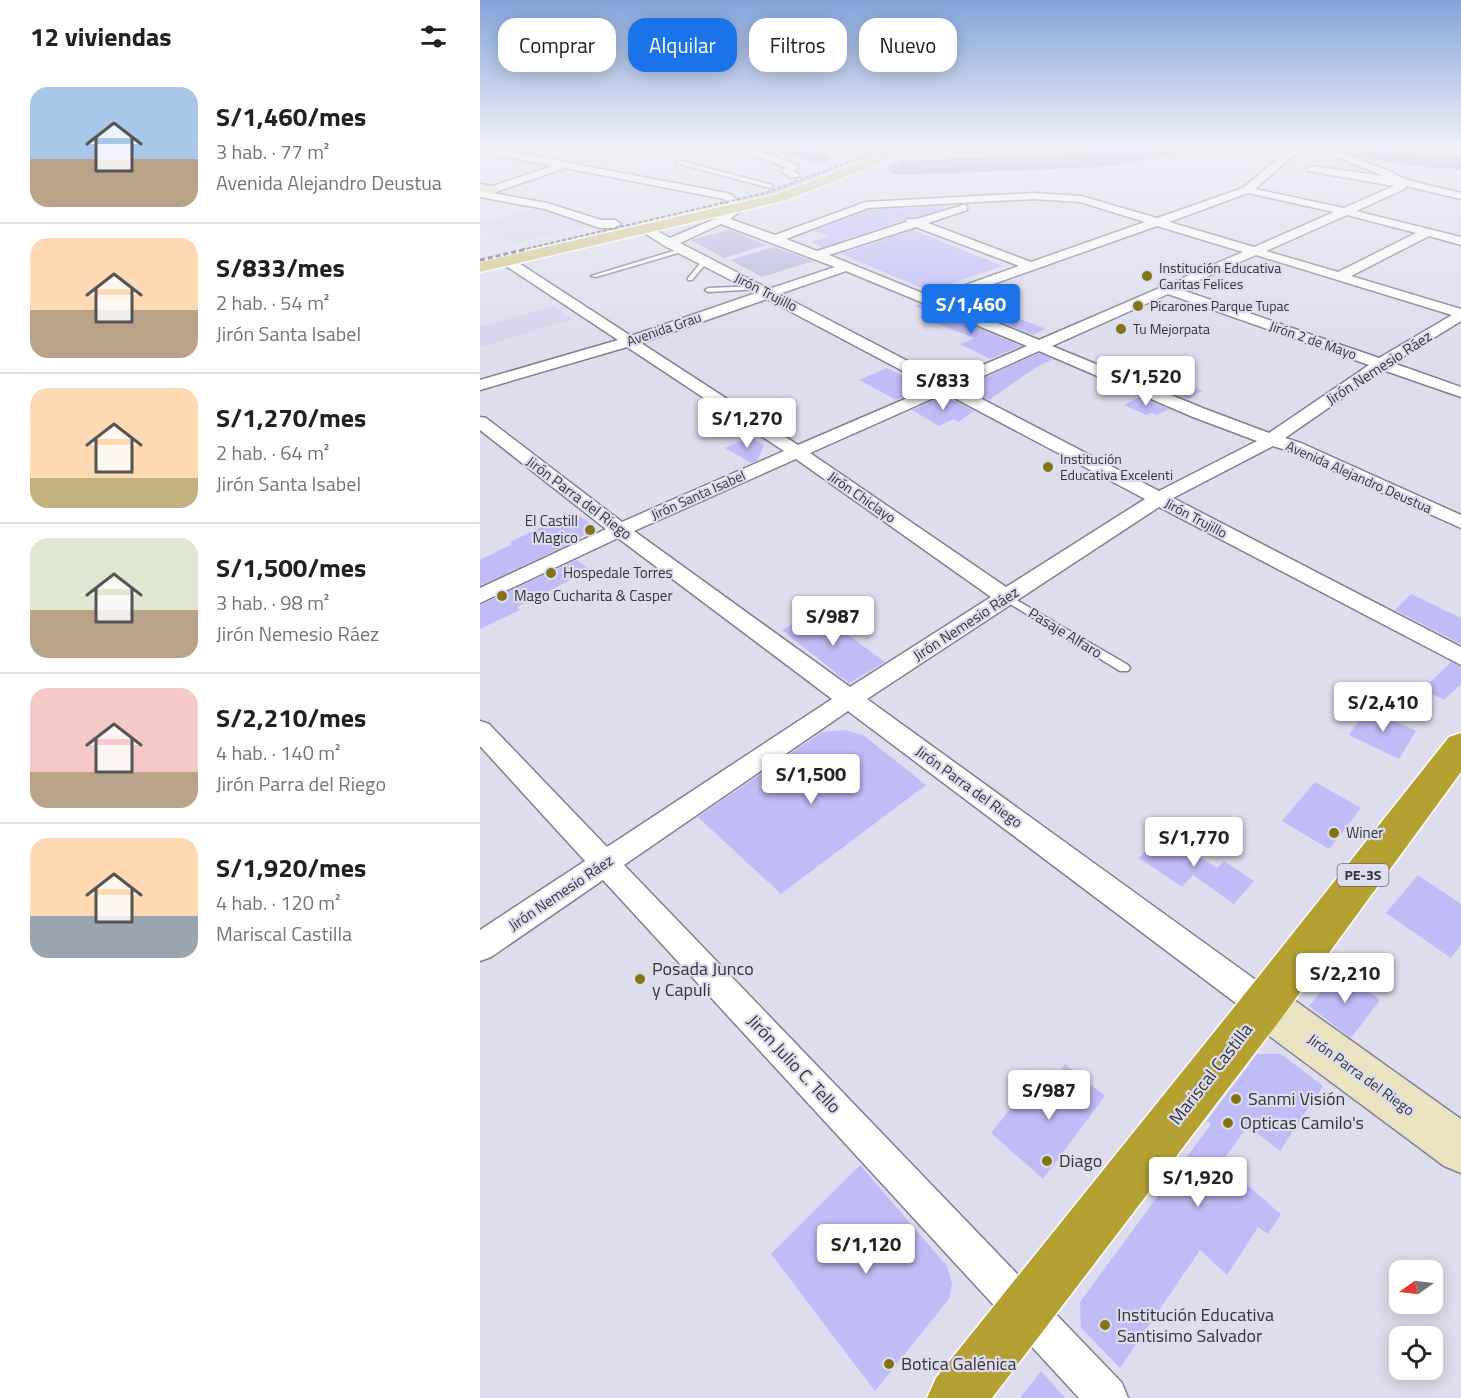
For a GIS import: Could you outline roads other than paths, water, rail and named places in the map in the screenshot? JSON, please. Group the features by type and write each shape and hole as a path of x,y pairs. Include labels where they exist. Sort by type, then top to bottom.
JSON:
{"highway":[{"name":"Mariscal Castilla","path":"956,1398 1264,1005 1461,746"}],"main road":[{"path":"480,255 611,223 689,210"},
{"path":"480,267 644,229 708,210"}],"street":[{"path":"563,210 611,223"},
{"path":"676,246 722,220 728,210"},
{"path":"776,239 852,210"},
{"path":"880,210 1030,266"},
{"path":"817,255 954,210"},
{"path":"1121,210 1461,314"},
{"path":"930,302 1191,210"},
{"path":"1340,210 1461,241"},
{"name":"Jirón Santa Isabel","path":"480,596 620,530 1344,211"},
{"name":"Avenida Alejandro Deustua","path":"722,220 817,255 1142,388 1295,447 1461,522"},
{"name":"Jirón Trujillo","path":"644,229 1461,657"},
{"path":"1340,276 1428,232"},
{"name":"Jirón Chiclayo","path":"507,261 797,452 1006,597"},
{"name":"Avenida Grau","path":"480,385 627,342 763,291 846,267"},
{"name":"Jirón 2 de Mayo","path":"1165,289 1461,392"},
{"name":"Jirón Nemesio Ráez","path":"480,947 849,699 1006,597 1158,499 1272,440 1381,364 1461,314"},
{"name":"Jirón Parra del Riego","path":"480,422 620,530 1461,1149"},
{"name":"Jirón Julio C. Tello","path":"480,730 1107,1398"}],"lane":[{"path":"594,276 676,246"},
{"path":"690,279 705,261"},
{"path":"708,290 763,291"},
{"path":"1142,388 1182,367"},
{"name":"Pasaje Alfaro","path":"1006,597 1124,668"}],"railway":[{"path":"521,250 691,210"},
{"path":"480,260 527,249"}],"place":[{"name":"Institución Educativa Caritas Felices","path":"1147,276"},
{"name":"Picarones Parque Tupac","path":"1138,306"},
{"name":"Tu Mejorpata","path":"1121,329"},
{"name":"Institución Educativa Excelenti","path":"1048,467"},
{"name":"El Castill Magico","path":"590,530"},
{"name":"Hospedale Torres","path":"551,573"},
{"name":"Mago Cucharita & Casper","path":"502,596"},
{"name":"Winer","path":"1334,833"},
{"name":"Posada Junco y Capuli","path":"640,979"},
{"name":"Sanmi Visión","path":"1236,1099"},
{"name":"Opticas Camilo's","path":"1228,1123"},
{"name":"Diago","path":"1047,1161"},
{"name":"Institución Educativa Santisimo Salvador","path":"1105,1325"},
{"name":"Botica Galénica","path":"889,1364"}]}
